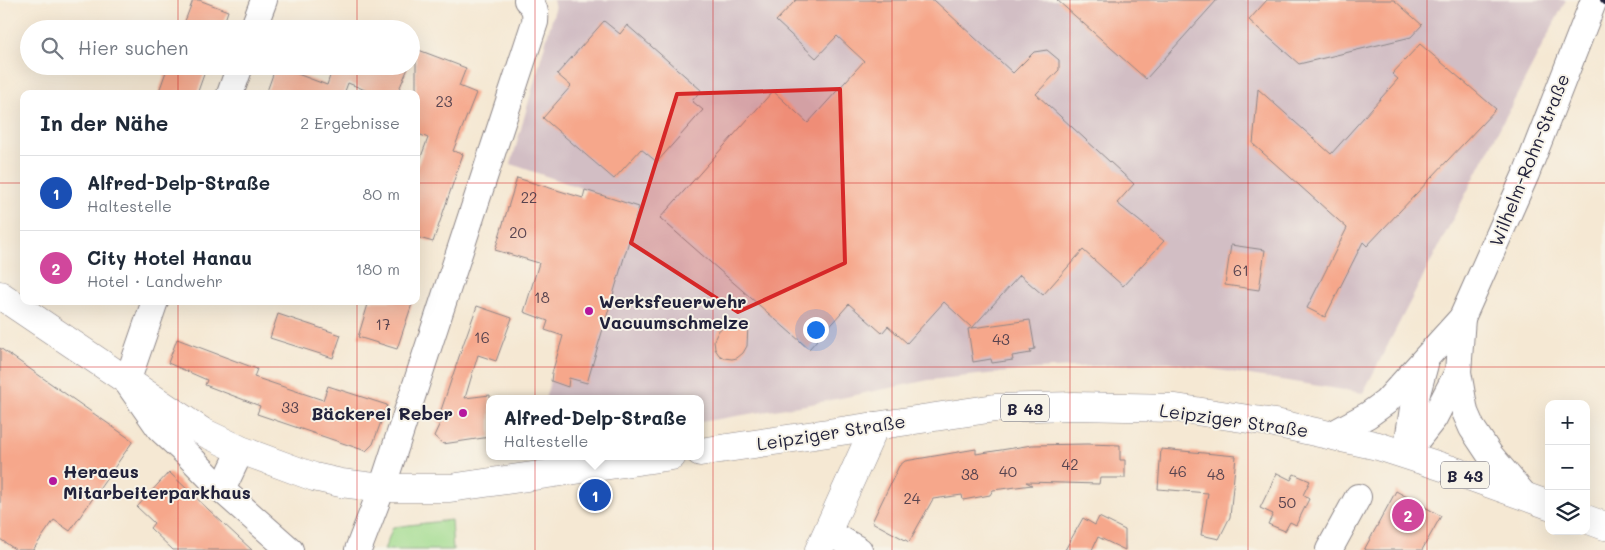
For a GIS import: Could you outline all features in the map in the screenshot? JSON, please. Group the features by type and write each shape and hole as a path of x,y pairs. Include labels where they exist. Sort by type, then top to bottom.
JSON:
{"main road":[{"path":"0,296 203,432 241,450 314,477 341,483 382,488 462,487 645,460"},
{"name":"Leipziger Straße","path":"704,451 995,408 1074,406 1176,408 1266,422 1331,435 1406,454 1537,501"},
{"path":"823,541 876,426"},
{"path":"1590,520 1605,526"}],"street":[{"path":"256,20 264,0"},
{"path":"358,550 382,488 535,22 536,11 527,0"},
{"name":"Wilhelm-Rohn-Straße","path":"1331,435 1368,415 1386,402 1462,318 1526,174 1594,0"},
{"path":"231,90 237,75"},
{"path":"154,305 127,382 160,429 222,490 290,550"},
{"name":"Wilhelm-Rohn-Straße","path":"1462,318 1458,372 1465,412 1472,428 1490,455 1537,501"},
{"name":"Wilhelm-Rohn-Straße","path":"1406,454 1416,394 1429,353"},
{"name":"Wilhelm-Rohn-Straße","path":"1406,454 1434,418 1458,372"},
{"path":"222,490 241,450"},
{"path":"1330,550 1358,497"},
{"path":"823,541 859,550"}],"highlighted area":[{"path":"840,89 845,263 738,312 631,243 677,94"}],"shaded area":[{"path":"553,0 1566,0 1363,393 1169,362 1036,369 929,380 811,404 704,421 704,395 546,395 604,196 511,164 555,9"}],"green space":[{"path":"451,520 453,550 384,550 393,527"}],"building":[{"path":"193,0 199,0 228,11 225,20 185,20"},
{"path":"796,0 934,0 1013,73 1034,52 1047,50 1059,60 1059,70 1036,94 1134,184 1117,203 1164,241 1123,286 1083,250 1043,295 1020,275 972,328 944,302 907,343 888,326 882,333 849,304 809,349 660,218 773,91 808,123 864,61 837,36 816,58 776,21"},
{"path":"1057,0 1217,0 1146,79"},
{"path":"1267,0 1394,0 1422,25 1411,37 1299,64 1249,20"},
{"path":"604,21 620,34 627,25 701,90 692,101 703,110 657,162 641,149 614,179 543,118 571,86 557,74"},
{"path":"1420,44 1496,109 1367,246 1363,242 1325,317 1307,308 1347,228 1253,144 1258,89 1331,154 1398,79 1392,74"},
{"path":"420,51 466,68 459,86 476,93 453,151 463,154 433,242 420,238 420,159 428,138 420,135 420,90 416,90 416,75 420,75"},
{"path":"165,75 204,75 198,90 159,90"},
{"path":"273,75 300,75 327,85 330,76 328,75 405,75 399,90 365,90 348,83 345,90 267,90"},
{"path":"517,178 583,198 585,190 639,207 587,383 569,378 568,387 551,381 563,336 545,330 548,321 524,312 539,263 495,250"},
{"path":"1231,245 1265,250 1259,290 1225,285"},
{"path":"368,305 412,305 397,349 358,337"},
{"path":"477,306 512,318 496,361 478,355 465,398 486,395 486,438 443,444 434,436 440,423 437,422"},
{"path":"278,314 341,335 333,358 270,338"},
{"path":"1030,320 1035,349 1030,350 1031,353 1012,356 1013,360 992,363 991,359 973,362 968,329"},
{"path":"748,324 747,346 743,353 737,358 732,359 719,355 715,349 714,340 719,330 727,326"},
{"path":"177,339 257,369 254,377 323,400 328,386 387,405 373,444 366,451 257,414 260,406 205,385 207,380 168,363"},
{"name":"Heraeus Mitarbeiterparkhaus","path":"0,348 133,441 70,531 54,520 33,550 16,550 0,539"},
{"path":"1032,445 1120,445 1120,460 1125,460 1125,478 1100,478 1099,484 1026,482 1032,485 993,490 990,495 963,500 962,495 933,499 909,542 872,522 899,466 905,461 976,449 976,454"},
{"path":"1161,449 1236,456 1230,517 1219,539 1201,535 1208,493 1158,489"},
{"path":"169,472 252,550 173,550 150,528 154,523 137,507"},
{"path":"1277,473 1291,480 1294,474 1310,481 1303,495 1309,499 1296,525 1290,522 1285,531 1268,524 1273,514 1260,508"},
{"path":"1396,491 1441,516 1422,550 1364,550"},
{"path":"1099,517 1125,530 1125,550 1098,537 1092,550 1065,550 1083,518 1095,525"}],"railway":[{"path":"1602,0 1605,3"}],"place":[{"name":"Werksfeuerwehr Vacuumschmelze","path":"589,311"},
{"name":"Bäckerei Reber","path":"463,413"},
{"name":"Heraeus Mitarbeiterparkhaus","path":"53,481"},
{"name":"Alfred-Delp-Straße","path":"595,495"},
{"name":"City Hotel Hanau","path":"1408,515"}]}
